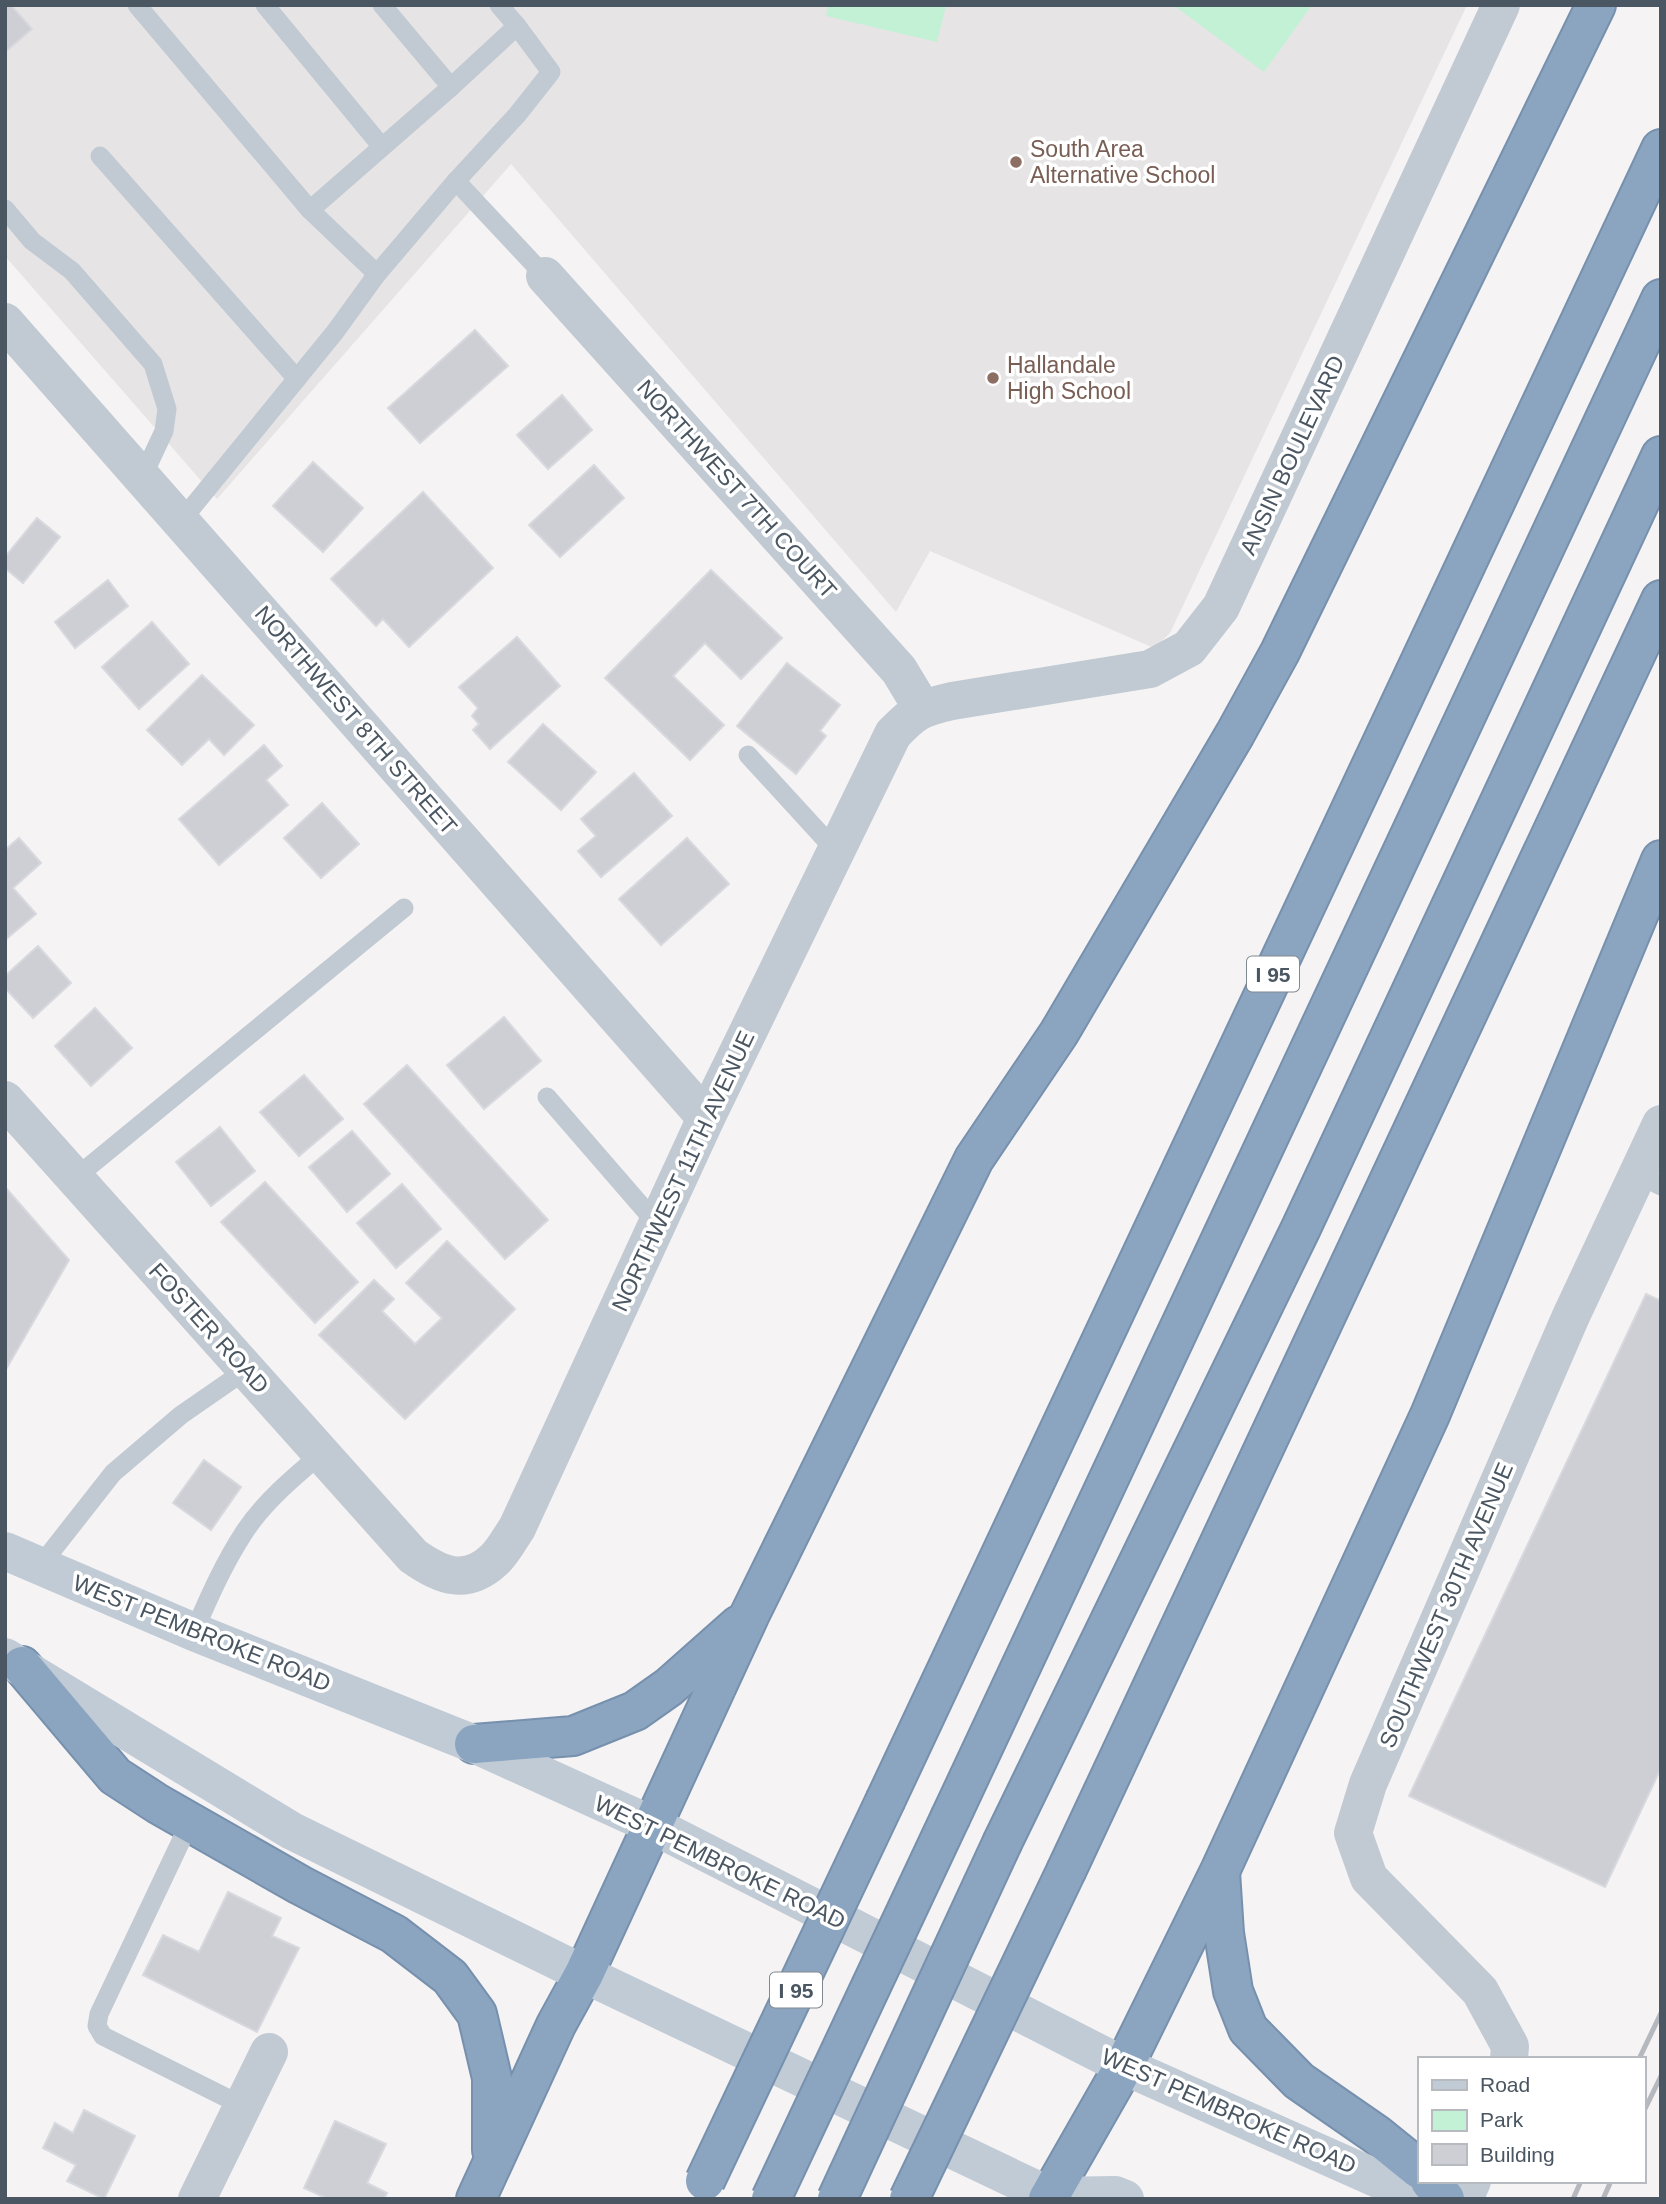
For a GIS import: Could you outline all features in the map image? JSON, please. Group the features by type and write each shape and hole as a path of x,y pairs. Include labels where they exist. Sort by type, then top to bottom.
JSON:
{"highway":[{"path":"476,2199 750,1614 974,1160 1059,1033 1235,734 1280,652 1596,5"},
{"name":"I 95","path":"701,2190 1661,149"},
{"path":"771,2199 1661,299"},
{"path":"837,2199 1003,1841 1301,1227 1661,456"},
{"path":"909,2199 1068,1869 1661,600"},
{"path":"1051,2198 1124,2066 1220,1871 1430,1415 1661,860"},
{"path":"474,1744 573,1736 635,1711 669,1686 750,1614"},
{"path":"13,1662 115,1776 300,1885 394,1934 450,1977 477,2014 492,2078 492,2163"},
{"path":"1220,1871 1224,1933 1233,1991 1248,2029 1298,2081 1377,2135 1418,2168"},
{"path":"1432,2183 1445,2199"}],"main road":[{"name":"WEST PEMBROKE ROAD","path":"5,1551 194,1632 474,1744 652,1825 1124,2066 1423,2199"},
{"path":"13,1662 292,1831 584,1973 1051,2198 1115,2195 1125,2199"}],"street":[{"name":"ANSIN BOULEVARD","path":"922,708 1150,669 1189,648 1221,607 1502,5"},
{"name":"NORTHWEST 7TH COURT","path":"545,276 900,670 922,708"},
{"name":"NORTHWEST 8TH STREET","path":"5,322 706,1118"},
{"name":"NORTHWEST 11TH AVENUE","path":"413,1556 431,1569 453,1576 474,1575 496,1559 517,1528 706,1118 893,734 922,708"},
{"name":"FOSTER ROAD","path":"5,1100 413,1556"},
{"name":"SOUTHWEST 30TH AVENUE","path":"1509,2057 1510,2046 1480,1992 1369,1878 1353,1833 1368,1784 1572,1316 1649,1180 1661,1124"},
{"path":"197,2199 269,2052"},
{"path":"1464,2199 1471,2183"}],"lane":[{"path":"137,5 310,210 377,274"},
{"path":"265,5 382,147"},
{"path":"382,5 451,87"},
{"path":"181,521 335,332 377,274 456,181 517,115 551,72 499,5"},
{"path":"310,210 517,26"},
{"path":"100,156 297,379"},
{"path":"456,181 545,276"},
{"path":"5,209 32,241 72,271 153,365 167,409 164,431 142,478"},
{"path":"748,755 836,851"},
{"path":"75,1178 404,908"},
{"path":"547,1097 657,1224"},
{"path":"40,1566 113,1473 181,1415 246,1370"},
{"path":"194,1632 217,1578 247,1529 282,1488 321,1454"},
{"path":"190,1822 114,1980 99,2014 97,2026 103,2036 243,2106"}],"shaded area":[{"name":"Hallandale High School","path":"5,5 1467,5 1170,633 1154,648 930,551 896,612 511,164 217,499 5,256"}],"green space":[{"path":"828,5 946,5 937,42 826,16"},
{"path":"1173,5 1312,5 1264,72"}],"building":[{"path":"5,5 11,5 32,29 5,52"},
{"path":"475,330 508,366 420,443 388,408"},
{"path":"562,395 592,430 548,469 517,435"},
{"path":"313,462 363,508 323,552 273,506"},
{"path":"594,465 624,498 560,557 529,525"},
{"path":"423,492 493,568 409,647 383,619 376,626 331,579"},
{"path":"37,518 60,537 23,583 5,568 5,557"},
{"path":"711,570 782,638 741,679 705,643 673,676 724,725 690,760 605,678"},
{"path":"108,580 128,606 75,648 55,622"},
{"path":"152,622 189,664 139,709 102,667"},
{"path":"517,637 560,686 490,749 473,730 479,724 472,716 478,708 459,687"},
{"path":"787,663 840,705 820,731 826,736 796,774 737,726"},
{"path":"202,675 254,725 224,755 209,739 182,765 147,730"},
{"path":"543,724 596,772 561,810 508,762"},
{"path":"264,745 282,766 266,780 288,805 219,865 179,819"},
{"path":"634,773 672,816 601,877 578,851 596,836 581,819"},
{"path":"322,803 359,844 321,878 284,838"},
{"path":"19,838 41,863 13,888 36,914 5,940 5,850"},
{"path":"687,838 729,884 661,945 619,899"},
{"path":"38,946 71,983 33,1018 5,988 5,976"},
{"path":"95,1008 132,1048 91,1086 55,1046"},
{"path":"504,1017 541,1061 484,1109 447,1065"},
{"path":"407,1065 548,1220 505,1259 364,1104"},
{"path":"304,1075 343,1119 299,1156 260,1112"},
{"path":"220,1127 255,1171 211,1206 176,1162"},
{"path":"352,1131 390,1174 347,1212 309,1167"},
{"path":"265,1182 358,1282 315,1323 221,1222"},
{"path":"402,1184 441,1229 396,1268 357,1223"},
{"path":"5,1187 69,1260 5,1371"},
{"path":"447,1241 515,1309 405,1419 319,1335 374,1280 394,1299 382,1311 415,1344 442,1318 406,1283"},
{"path":"1646,1294 1661,1301 1661,1768 1605,1887 1409,1796"},
{"path":"204,1460 241,1487 211,1530 173,1503"},
{"path":"228,1892 281,1918 272,1936 299,1948 257,2032 143,1975 163,1935 199,1952"},
{"path":"84,2110 135,2136 104,2199 67,2181 76,2165 43,2148 55,2123 73,2133"},
{"path":"335,2121 386,2144 367,2183 387,2193 384,2199 328,2199 304,2188"}],"railway":[{"path":"1640,2057 1661,2013"},
{"path":"1645,2109 1661,2076"},
{"path":"1573,2199 1580,2183"},
{"path":"1603,2199 1610,2183"}],"place":[{"name":"South Area Alternative School","path":"1016,162"},
{"name":"Hallandale High School","path":"993,378"}]}
